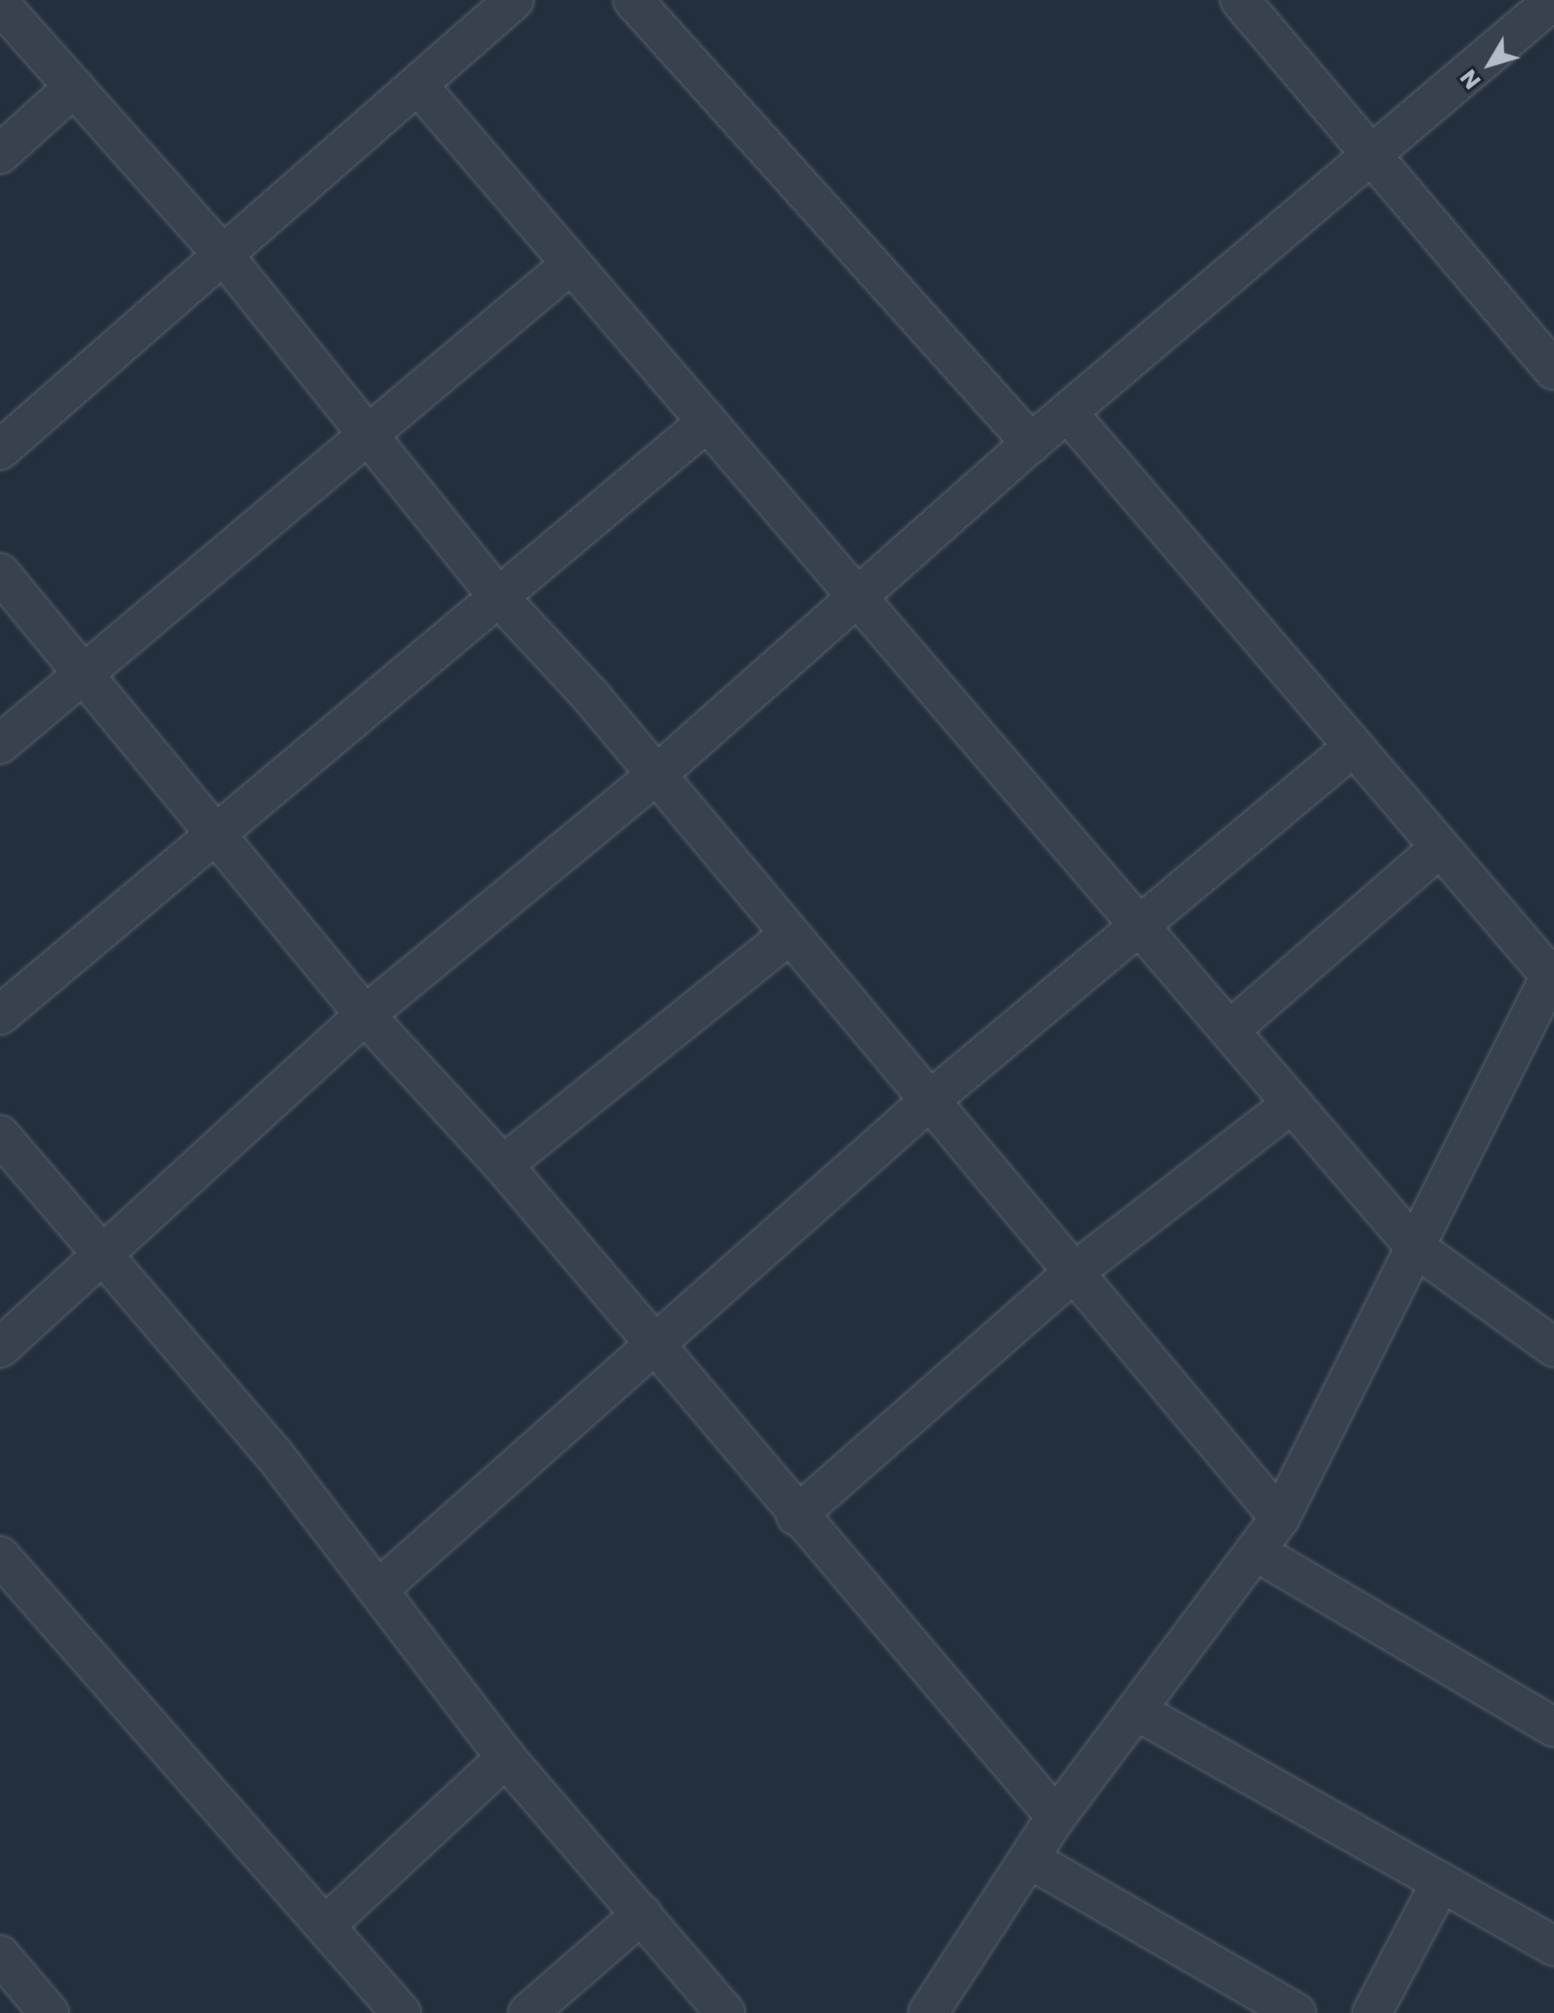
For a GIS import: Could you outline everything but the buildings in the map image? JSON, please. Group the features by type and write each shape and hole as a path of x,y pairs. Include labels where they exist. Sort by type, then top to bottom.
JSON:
{"street":[{"path":"0,450 225,257 514,0"},
{"path":"633,0 1031,443"},
{"path":"1240,0 1554,370"},
{"path":"0,1348 365,1015 655,776 1031,443 1373,157 1554,0"},
{"path":"0,4 225,257 495,593 655,776 1280,1518"},
{"path":"418,85 1416,1248 1554,1347"},
{"path":"0,154 74,87"},
{"path":"0,744 571,264"},
{"path":"928,2013 1033,1861 1056,1817 1280,1518 1552,975 1351,749 1140,489 1068,413"},
{"path":"0,1015 213,829 495,593 707,422"},
{"path":"0,573 365,1015 503,1165 650,1346 1056,1817"},
{"path":"381,1587 928,1102 1351,749"},
{"path":"1230,1030 1438,849"},
{"path":"503,1165 788,936"},
{"path":"796,1516 1073,1273 1292,1104"},
{"path":"0,1135 381,1587 506,1758 725,2013"},
{"path":"1255,1551 1554,1727"},
{"path":"0,1556 401,2013"},
{"path":"1137,1711 1554,1946"},
{"path":"326,1925 506,1758"},
{"path":"1033,1861 1296,2013"},
{"path":"1372,2013 1441,1882"},
{"path":"528,2013 642,1914"},
{"path":"0,1955 49,2013"}]}
